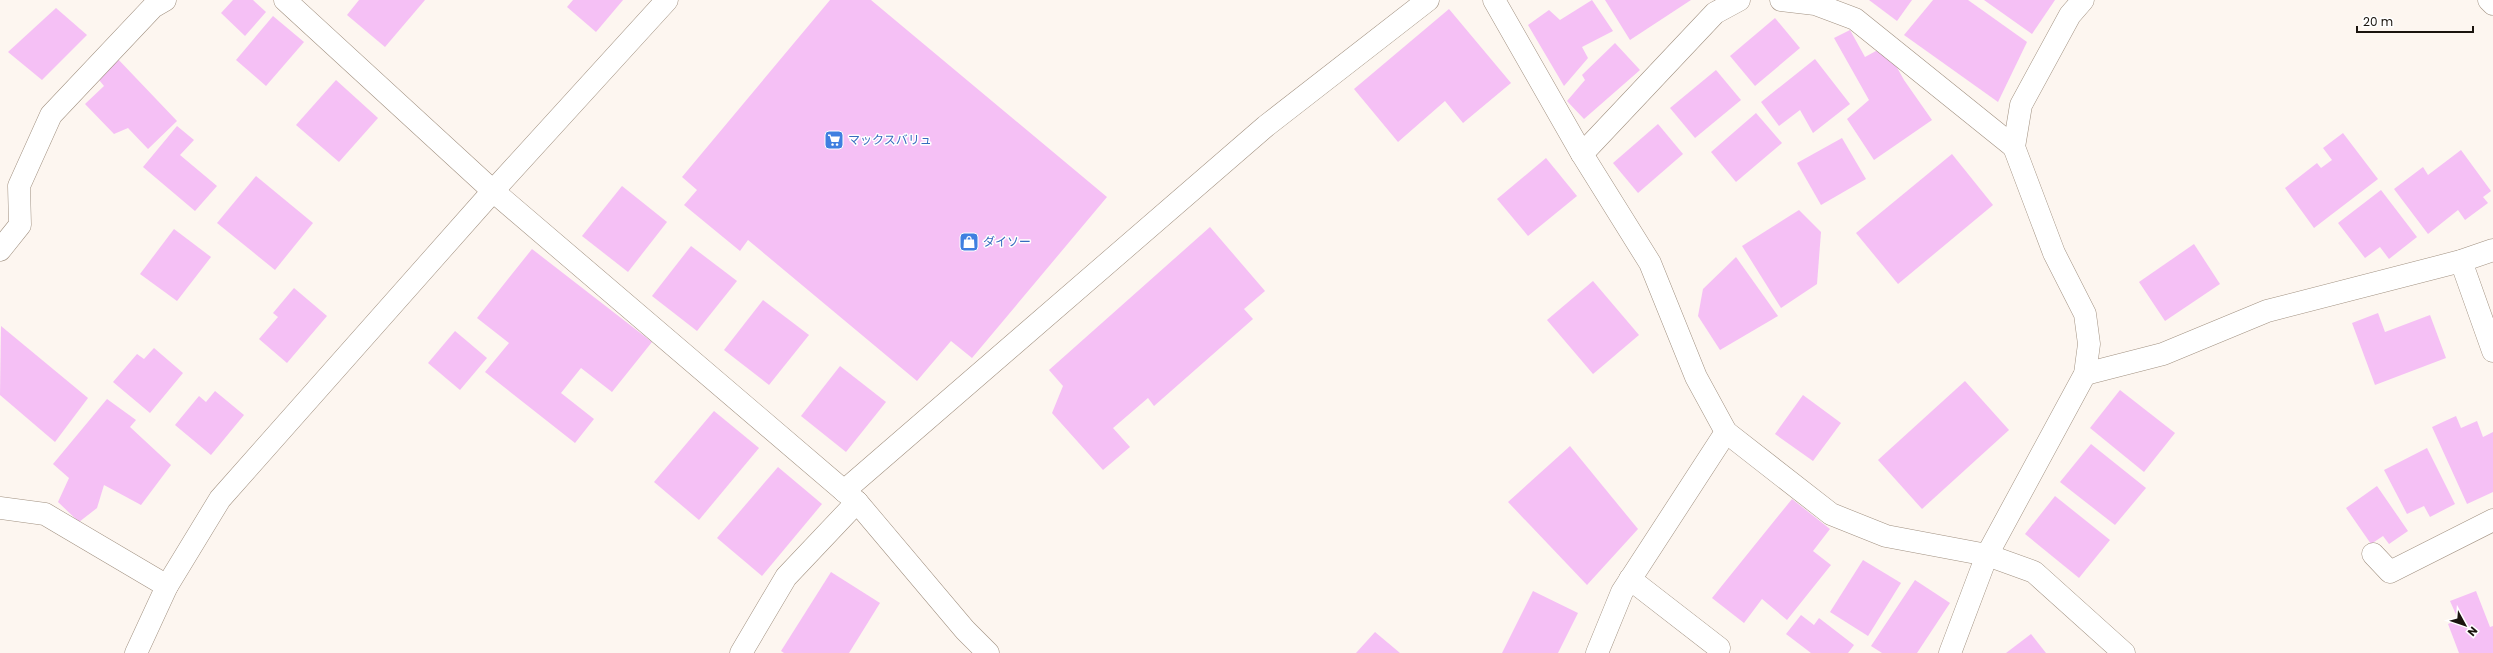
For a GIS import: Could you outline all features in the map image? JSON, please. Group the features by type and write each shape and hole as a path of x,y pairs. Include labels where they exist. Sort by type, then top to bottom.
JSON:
{"street":[{"path":"0,250 20,224 19,186 51,115 153,7 165,0"},
{"path":"285,0 493,191 850,497 965,630 988,653"},
{"path":"136,653 167,586 220,499 493,191 667,0"},
{"path":"741,653 786,577 850,497 1266,126 1428,0"},
{"path":"1494,0 1582,154 1650,263 1696,377 1726,432 1831,514 1886,536 1987,555 2034,572 2124,653"},
{"path":"1582,154 1715,14 1739,0"},
{"path":"1781,0 1816,4 1855,19 2014,147"},
{"path":"1950,653 1987,555 2085,374 2088,344 2085,314 2054,253 2014,147 2021,105 2070,15 2083,0"},
{"path":"2489,0 2493,4"},
{"path":"2085,374 2163,354 2267,311 2461,261 2493,250"},
{"path":"2461,261 2493,351"},
{"path":"1597,653 1622,592 1726,432"},
{"path":"0,508 45,514 167,586"},
{"path":"2373,554 2390,572 2493,520"},
{"path":"1630,579 1719,648"}],"building":[{"path":"233,0 253,0 266,12 245,36 221,13"},
{"path":"359,0 425,0 385,47 347,15"},
{"path":"573,0 623,0 596,32 567,7"},
{"path":"830,0 871,0 1107,197 972,358 951,341 917,381 748,240 740,251 684,205 697,190 682,177"},
{"path":"1592,0 1613,31 1582,47 1588,58 1564,86 1528,25 1549,10 1560,20"},
{"path":"1605,0 1691,0 1630,40"},
{"path":"1869,0 1912,0 1897,21"},
{"path":"1933,0 1968,0 2027,42 1998,102 1904,35"},
{"path":"1984,0 2055,0 2032,34"},
{"path":"56,8 87,35 42,80 8,52"},
{"path":"1449,9 1511,83 1463,123 1445,101 1398,142 1354,89"},
{"path":"273,16 304,42 266,86 236,60"},
{"path":"1775,18 1800,48 1755,86 1730,56"},
{"path":"1850,30 1865,57 1885,46 1904,80 1932,120 1874,160 1847,119 1869,100 1834,38"},
{"path":"1615,43 1640,70 1584,119 1567,101 1585,80 1582,75"},
{"path":"115,56 177,121 148,149 128,128 114,134 85,104 104,86 95,75"},
{"path":"1815,59 1850,104 1813,133 1800,110 1779,126 1761,102"},
{"path":"1716,70 1741,100 1695,138 1670,108"},
{"path":"336,80 378,118 339,162 296,125"},
{"path":"1756,113 1782,143 1736,182 1711,152"},
{"path":"1658,124 1683,154 1638,193 1613,163"},
{"path":"177,126 194,140 180,155 217,186 195,211 143,167"},
{"path":"2343,133 2378,179 2314,228 2285,188 2317,163 2321,168 2332,160 2323,148"},
{"path":"1842,138 1866,179 1821,205 1797,163"},
{"path":"2461,150 2491,191 2483,197 2488,203 2465,220 2458,210 2428,234 2394,189 2423,167 2428,175"},
{"path":"1952,154 1993,205 1898,284 1856,233"},
{"path":"1546,158 1577,196 1528,236 1497,199"},
{"path":"256,176 313,223 275,270 217,223"},
{"path":"622,186 667,222 628,272 582,236"},
{"path":"2381,190 2417,237 2389,259 2380,247 2365,258 2338,223"},
{"path":"1799,210 1821,232 1817,284 1781,308 1742,246"},
{"path":"1210,227 1265,291 1244,309 1253,319 1154,406 1148,398 1113,428 1130,447 1103,470 1052,413 1063,386 1049,370"},
{"path":"174,229 211,257 177,301 140,274"},
{"path":"2194,244 2220,284 2165,321 2139,282"},
{"path":"691,246 737,281 697,331 652,296"},
{"path":"532,249 652,342 612,392 581,368 561,393 594,419 575,443 485,372 509,343 477,318"},
{"path":"1736,257 1778,316 1720,350 1698,316 1703,289"},
{"path":"1593,281 1639,335 1593,374 1547,320"},
{"path":"294,288 327,316 287,363 259,339 278,317 273,313"},
{"path":"763,300 809,335 769,385 724,350"},
{"path":"2378,313 2385,332 2430,315 2446,358 2375,385 2352,323"},
{"path":"1,326 88,398 55,442 0,395"},
{"path":"455,331 487,358 460,390 428,363"},
{"path":"154,348 183,373 150,413 113,382 137,354 144,359"},
{"path":"840,366 886,402 846,452 801,416"},
{"path":"1965,381 2009,430 1922,509 1878,460"},
{"path":"2120,390 2175,433 2144,472 2090,428"},
{"path":"215,391 244,415 211,455 175,425 199,396 206,402"},
{"path":"1803,395 1841,423 1813,461 1775,434"},
{"path":"107,399 136,420 130,427 171,465 141,505 104,485 97,508 79,522 58,502 69,478 53,464"},
{"path":"714,411 759,448 699,520 654,482"},
{"path":"2456,416 2461,428 2477,421 2483,437 2493,432 2493,492 2467,504 2432,427"},
{"path":"2091,444 2146,488 2115,525 2060,482"},
{"path":"1570,446 1638,529 1587,585 1508,502"},
{"path":"2427,448 2455,504 2430,517 2424,506 2407,514 2384,470"},
{"path":"778,467 822,504 762,576 717,538"},
{"path":"2377,486 2408,531 2389,544 2383,536 2371,544 2346,508"},
{"path":"2055,496 2110,540 2079,578 2025,534"},
{"path":"1792,499 1830,529 1813,551 1831,565 1787,620 1762,599 1744,623 1712,598"},
{"path":"1863,560 1901,583 1868,636 1830,612"},
{"path":"831,572 880,603 849,653 784,653 781,651"},
{"path":"1915,580 1950,603 1917,653 1882,653 1871,646"},
{"path":"1533,591 1578,613 1558,653 1502,653"},
{"path":"2476,591 2490,627 2493,626 2493,653 2459,653 2448,624 2458,619 2450,601"},
{"path":"1801,615 1814,625 1819,618 1854,645 1848,653 1811,653 1786,634"},
{"path":"1375,632 1400,653 1356,653"},
{"path":"2031,634 2046,653 2006,653"}],"place":[{"name":"マックスバリュ","path":"834,140"},
{"name":"ダイソー","path":"969,242"}]}
